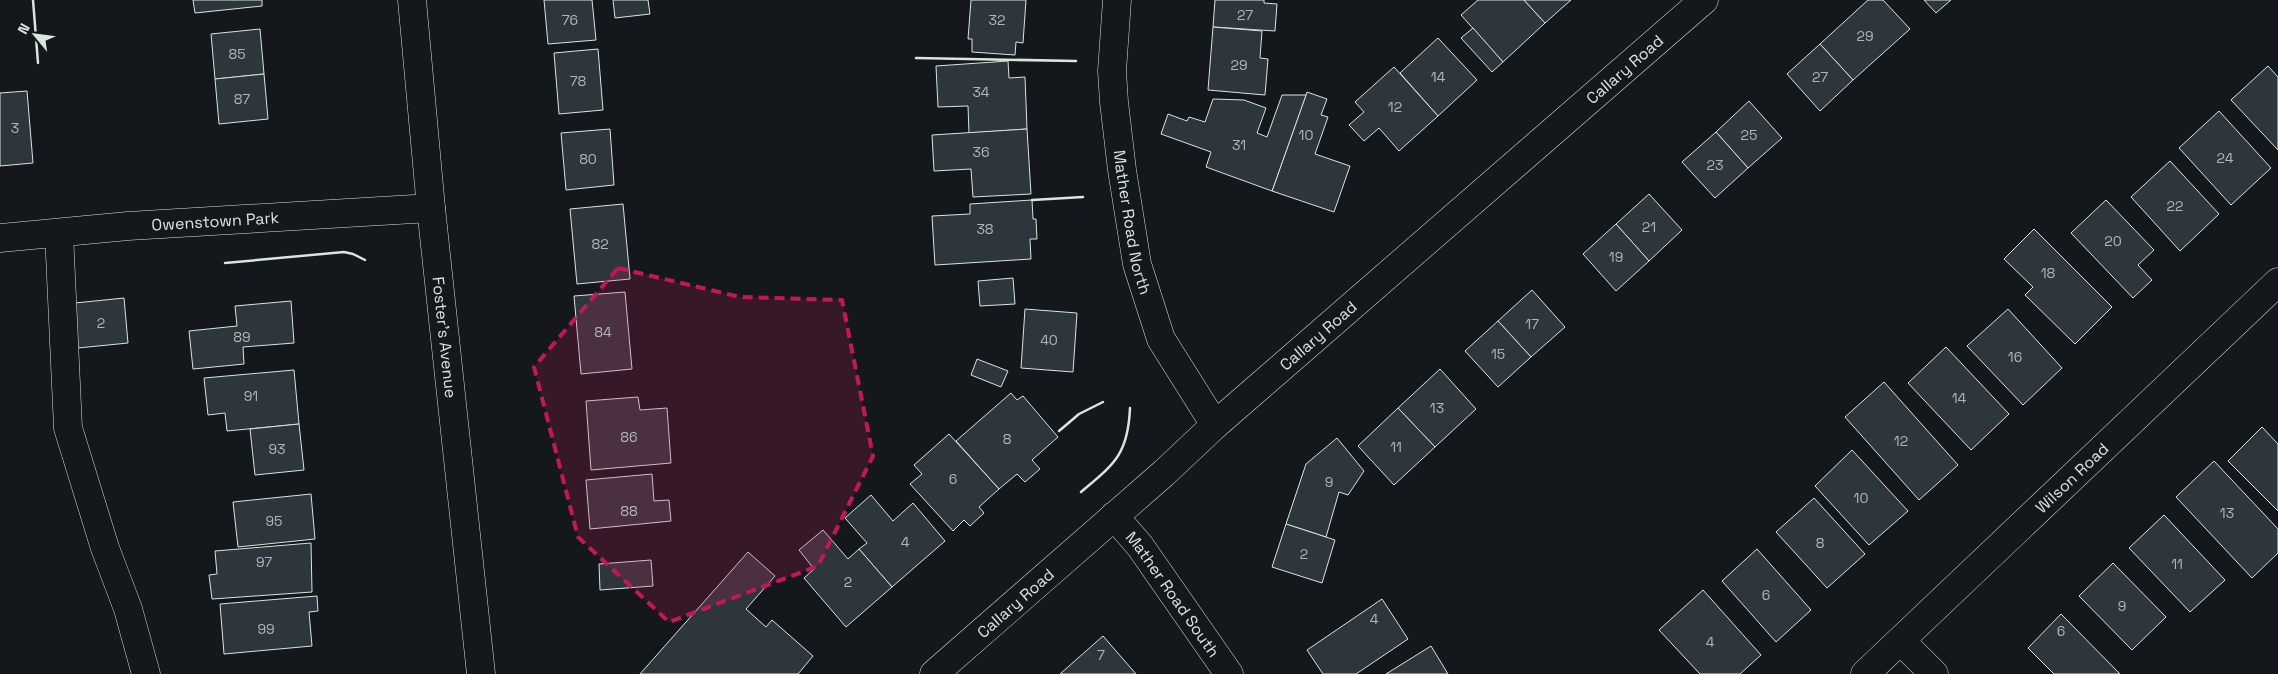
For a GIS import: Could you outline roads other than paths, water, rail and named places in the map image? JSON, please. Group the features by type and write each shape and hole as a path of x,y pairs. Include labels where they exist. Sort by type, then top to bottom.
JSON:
{"street":[{"name":"Foster's Avenue","path":"412,0 431,208 481,674"},
{"name":"Mather Road North","path":"1118,0 1112,71 1114,102 1122,170 1137,264 1161,339 1215,425"},
{"name":"Callary Road","path":"934,674 1215,425 1704,0"},
{"name":"Owenstown Park","path":"0,238 128,226 431,208"},
{"path":"60,233 68,428 105,548 128,610 146,674"},
{"name":"Wilson Road","path":"1865,674 2278,282"},
{"name":"Mather Road South","path":"1114,516 1140,546 1229,674"},
{"path":"1900,641 1934,674"}]}
